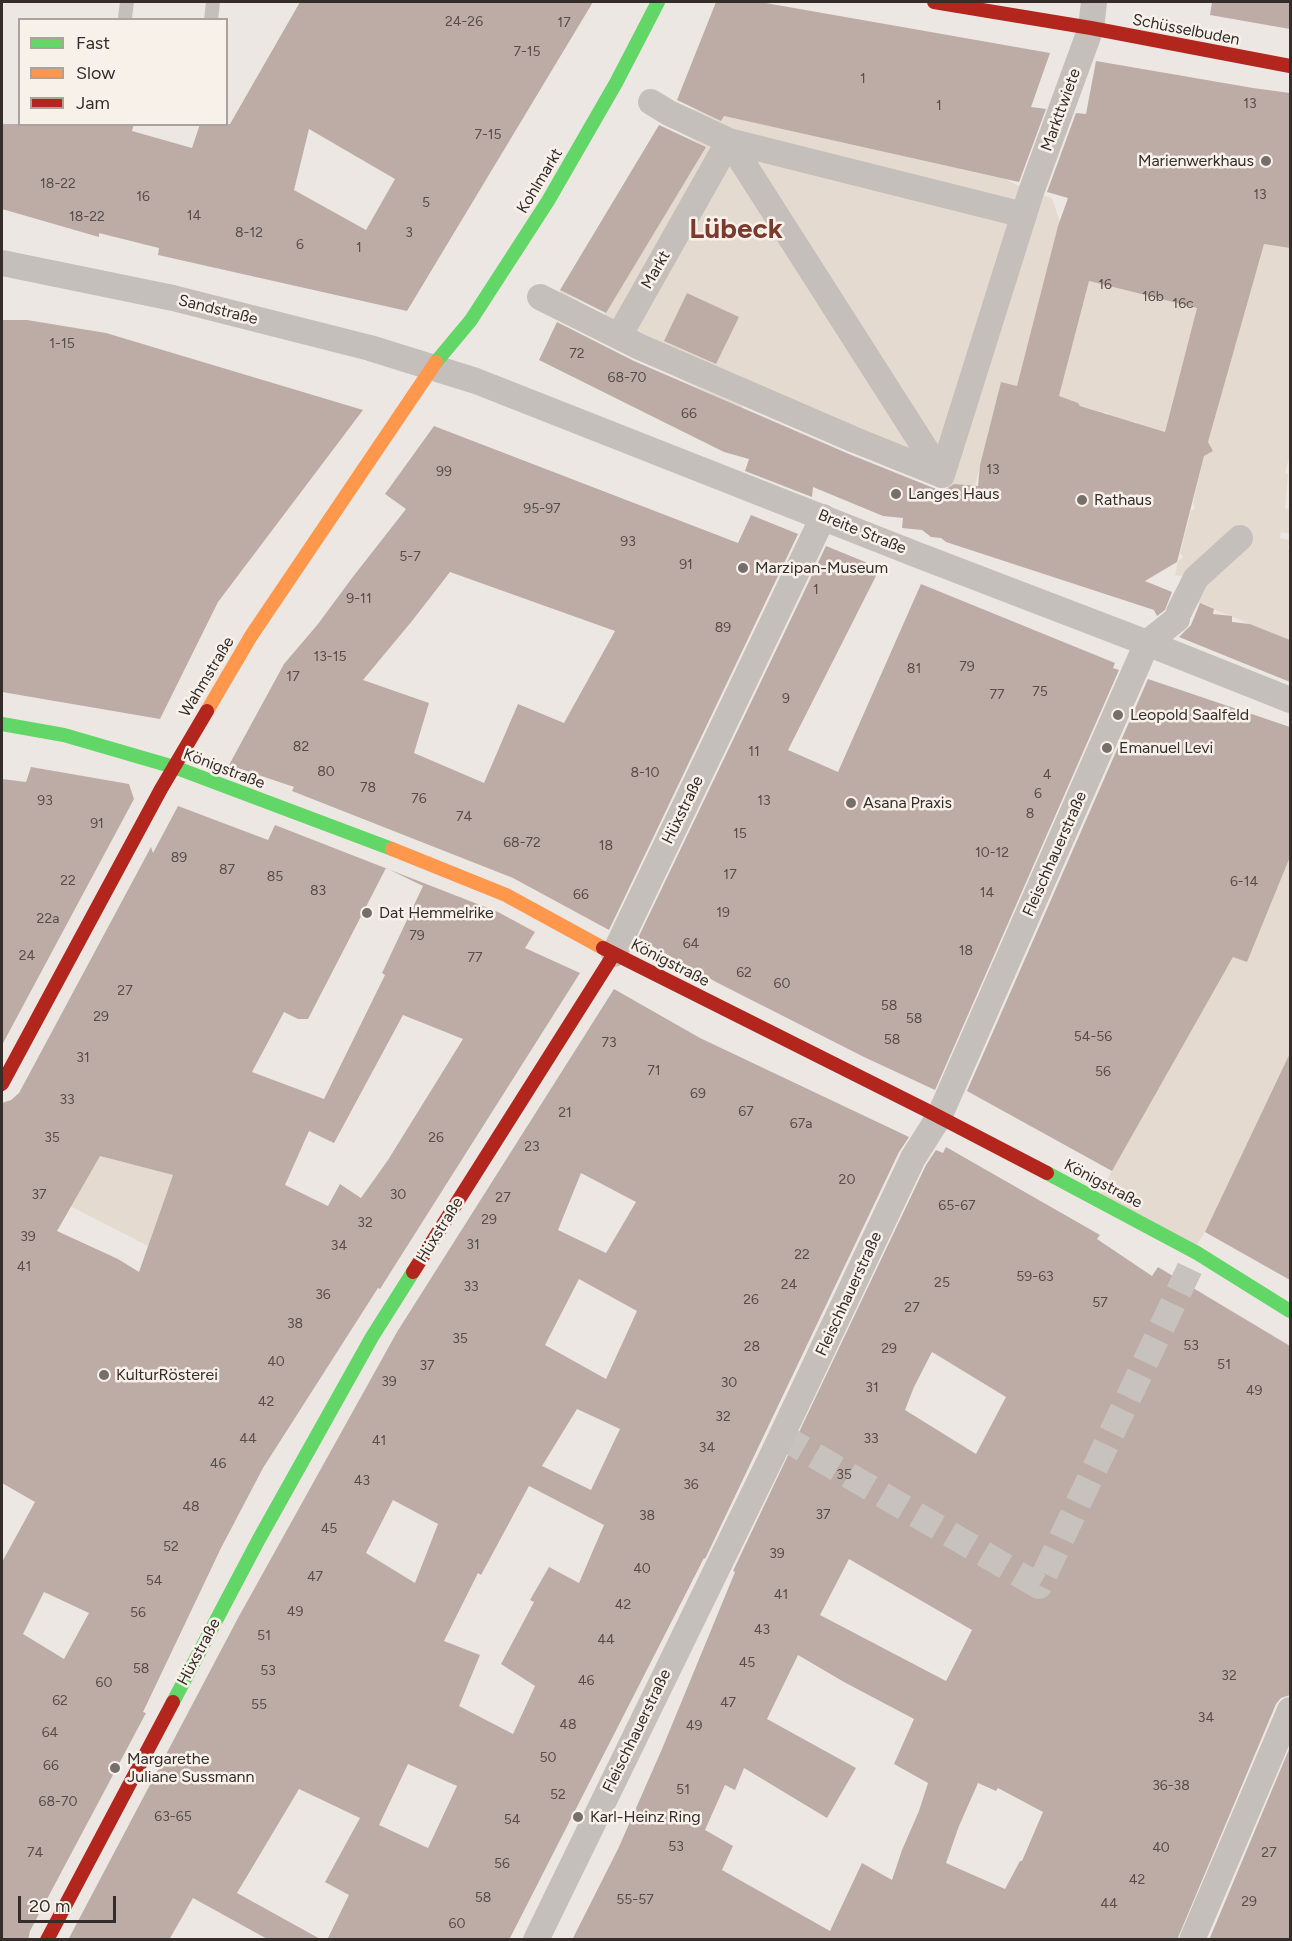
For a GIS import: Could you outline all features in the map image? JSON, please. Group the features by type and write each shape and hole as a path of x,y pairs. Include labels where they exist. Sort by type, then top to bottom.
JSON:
{"street":[{"name":"Kohlmarkt","path":"433,366 471,320 548,201 616,83 658,2"},
{"name":"Schüsselbuden","path":"934,2 1091,28 1290,66"},
{"name":"Markttwiete","path":"942,475 1027,204 1091,28 1094,2"},
{"path":"651,102 729,141 1027,204"},
{"path":"729,141 942,475"},
{"name":"Markt","path":"619,336 729,141"},
{"name":"Sandstraße","path":"2,263 173,298 433,366"},
{"path":"540,297 619,336 844,436 942,475"},
{"name":"Breite Straße","path":"433,366 487,385 1290,700"},
{"name":"Wahmstraße","path":"2,1084 174,767 251,636 433,366"},
{"name":"Hüxstraße","path":"46,1940 259,1539 372,1337 614,954 823,517"},
{"path":"1148,643 1178,615 1196,578 1240,538"},
{"name":"Fleischhauerstraße","path":"536,1940 772,1456 913,1158 939,1117 1148,643"},
{"name":"Königstraße","path":"2,724 64,735 174,767 381,844 506,895 614,954 939,1117 1197,1254 1290,1311"},
{"path":"1192,1940 1290,1710"}],"lane":[{"path":"124,18 127,2"},
{"path":"212,18 213,2"}],"shaded area":[{"path":"675,105 1005,179 1031,192 1052,198 1060,222 1026,389 1001,382 975,486 970,496 744,405 741,409 559,319 560,290 604,316 705,147 662,121","holes":["687,293 738,317 722,352 671,328"]},
{"path":"1263,243 1290,248 1290,454 1285,473 1288,474 1285,508 1290,510 1290,534 1281,532 1280,538 1289,540 1288,549 1290,550 1290,640 1193,601 1195,578 1175,575 1178,561 1183,557 1180,553 1191,511 1195,507 1193,503 1204,456 1211,448 1208,442"},
{"path":"1088,281 1197,308 1165,432 1058,399"},
{"path":"1290,857 1290,1053 1205,1232 1193,1251 1098,1200 1230,955 1247,962"},
{"path":"93,1154 173,1175 148,1246 70,1206"}],"building":[{"path":"300,2 593,2 407,311 158,255 159,248 99,233 99,237 2,209 2,124 133,126 132,131 192,148 199,126 228,126","holes":["309,129 395,179 366,230 294,190"]},
{"path":"716,2 760,2 1050,53 1031,107 1046,109 1019,182 724,116 721,121 677,100"},
{"path":"1212,2 1290,2 1290,29 1210,15"},
{"path":"1096,61 1290,93 1290,248 1264,244 1208,442 1213,451 1204,456 1177,562 1145,581 1172,592 1165,610 1157,616 1154,610 946,542 941,538 931,537 922,530 902,528 903,518 883,516 813,487 812,497 745,471 749,459 724,452 539,360 557,322 634,361 936,489 946,489 954,484 978,486 980,465 1001,382 1017,386 1058,226 1068,198 1047,192 1076,113 1086,114","holes":["1089,281 1197,308 1165,432 1080,406 1078,403 1059,396"]},
{"path":"659,125 706,147 606,313 560,290"},
{"path":"687,293 739,317 716,364 664,341"},
{"path":"2,320 27,320 106,333 363,410 218,602 160,719 2,692"},
{"path":"434,426 738,543 751,515 798,534 609,930 513,878 292,791 294,787 229,765 284,664 318,624 406,509 385,494","holes":["450,572 615,631 564,723 518,704 484,783 414,753 429,703 363,680"]},
{"path":"826,546 880,568 788,750 838,772 921,584 1115,663 1113,668 1119,670 935,1090 864,1057 716,982 638,938"},
{"path":"1200,603 1214,609 1213,614 1232,616 1232,622 1250,624 1290,640 1290,682 1179,637 1191,625"},
{"path":"1148,679 1290,727 1290,857 1247,962 1233,957 1112,1171 967,1091"},
{"path":"31,767 129,784 134,799 2,1045 2,779 26,782"},
{"path":"178,806 268,840 275,825 386,868 308,1019 298,1019 284,1012 252,1072 324,1099 385,975 382,973 423,886 389,870 498,912 535,932 525,948 580,973 380,1289 378,1288 263,1468 221,1548 143,1712 146,1713 30,1931 28,1940 2,1940 2,1562 35,1502 2,1483 2,1103 11,1100 19,1093 151,847 153,853","holes":["403,1015 463,1039 388,1160 361,1198 340,1184 328,1206 285,1185 309,1131 334,1143","100,1156 173,1175 139,1272 118,1259 57,1231","44,1592 89,1613 64,1659 23,1634"]},
{"path":"614,989 700,1038 909,1137 899,1152 705,1559 509,1940 327,1940 349,1895 325,1882 360,1818 299,1789 237,1893 322,1940 269,1940 193,1898 169,1940 68,1940 238,1618 397,1332","holes":["581,1173 636,1202 606,1253 558,1230","579,1279 637,1311 606,1379 545,1345","577,1409 620,1429 591,1490 542,1466","529,1486 604,1525 579,1583 549,1567 530,1600 534,1602 501,1664 535,1686 513,1734 459,1706 480,1655 444,1641 478,1573 481,1575","393,1500 438,1524 415,1583 366,1553","408,1764 457,1786 428,1848 379,1825"]},
{"path":"1290,1053 1290,1280 1205,1232"},
{"path":"946,1147 1100,1235 1097,1239 1152,1276 1158,1267 1290,1346 1290,1695 1281,1698 1276,1704 1177,1940 572,1940 618,1849 662,1749 735,1572 733,1571 926,1165 936,1150 943,1153","holes":["932,1352 1006,1397 976,1454 905,1410","849,1559 972,1630 946,1681 820,1615","798,1655 914,1719 894,1764 928,1783 892,1880 862,1863 830,1931 722,1870 733,1846 705,1830 725,1785 735,1790 744,1768 827,1818 856,1768 767,1719","978,1783 996,1791 998,1788 1043,1812 1022,1861 1005,1889 946,1863"]},
{"path":"1290,1747 1290,1940 1209,1940"}],"tunnel":[{"path":"781,1436 1039,1586 1197,1253"}],"traffic: fast":[{"path":"436,362 471,320 548,201 616,83 658,2"},
{"path":"2,724 64,735 174,767 392,849"},
{"path":"1047,1173 1197,1253 1290,1311"},
{"path":"173,1702 259,1539 372,1337 413,1272"}],"traffic: slow":[{"path":"207,711 251,636 436,362"},
{"path":"392,849 506,895 603,948"}],"traffic: jam":[{"path":"934,2 1091,28 1290,66"},
{"path":"2,1084 161,789 207,711"},
{"path":"603,948 1047,1173"},
{"path":"413,1272 614,954"},
{"path":"47,1940 173,1702"}],"place":[{"name":"Marienwerkhaus","path":"1266,161"},
{"name":"Langes Haus","path":"896,494"},
{"name":"Rathaus","path":"1082,500"},
{"name":"Marzipan-Museum","path":"743,568"},
{"name":"Leopold Saalfeld","path":"1118,715"},
{"name":"Emanuel Levi","path":"1107,748"},
{"name":"Asana Praxis","path":"851,803"},
{"name":"Dat Hemmelrike","path":"367,913"},
{"name":"KulturRösterei","path":"104,1375"},
{"name":"Margarethe Juliane Sussmann","path":"115,1768"},
{"name":"Karl-Heinz Ring","path":"578,1817"}],"district":[{"name":"Lübeck","path":"736,230"}]}
